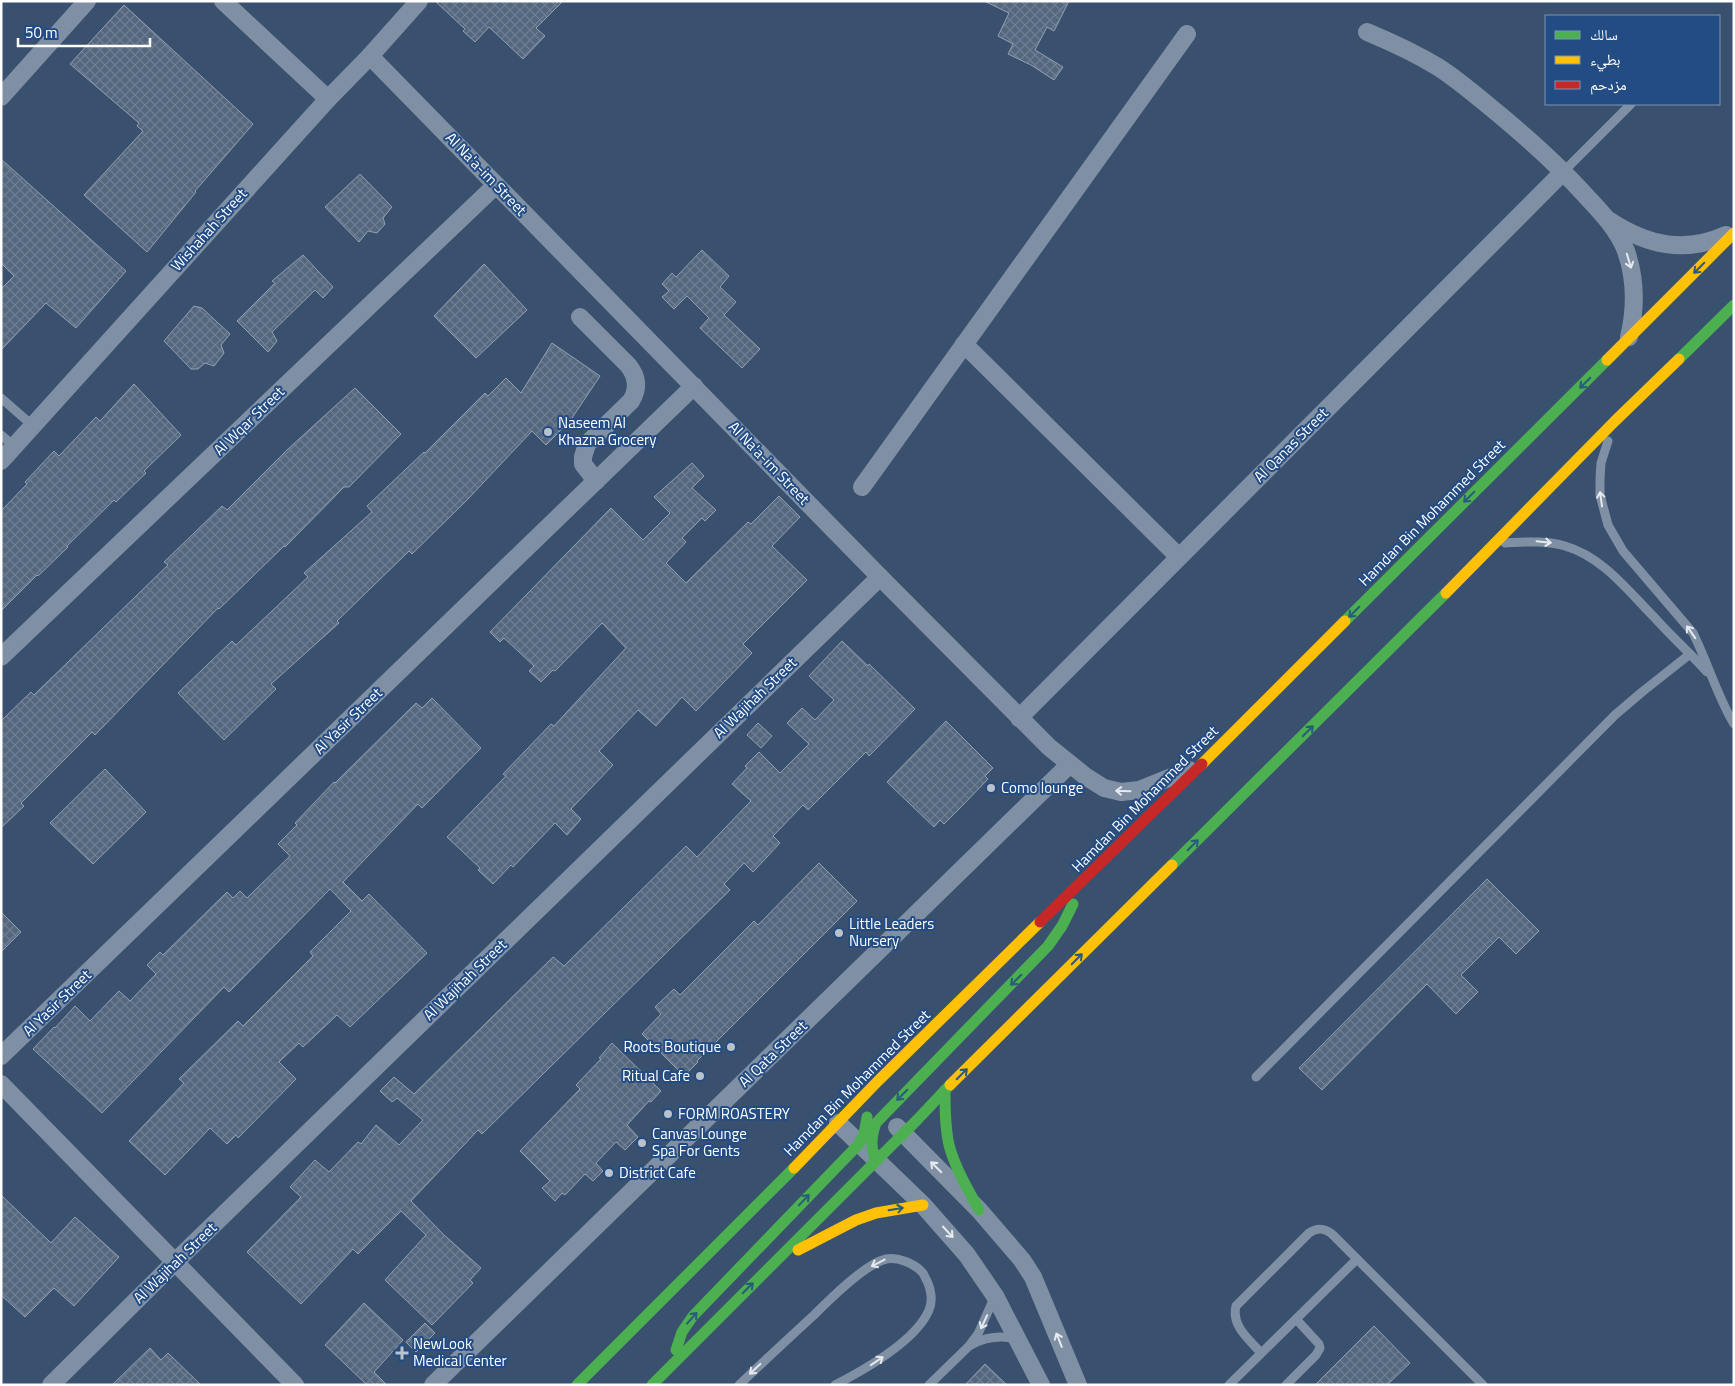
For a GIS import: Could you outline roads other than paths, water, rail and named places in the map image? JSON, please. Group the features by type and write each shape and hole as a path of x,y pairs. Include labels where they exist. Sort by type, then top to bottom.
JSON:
{"main road":[{"name":"Hamdan Bin Mohammed Street","path":"577,1385 865,1095 1201,765 1734,232"},
{"path":"652,1385 945,1090 1495,544 1615,421 1734,305"},
{"path":"876,1161 870,1145 876,1124 1048,946 1062,926 1082,882"},
{"path":"945,1090 946,1125 949,1142 957,1165 979,1210"},
{"path":"675,1362 677,1343 685,1326 859,1144 867,1125 865,1095"},
{"path":"772,1264 856,1220 876,1213 923,1205"}],"street":[{"path":"1,97 88,1"},
{"path":"223,1 328,98"},
{"name":"Wishahah Street","path":"1,461 8,440 33,426 328,98 370,56 419,1"},
{"path":"1367,32 1404,48 1438,68 1471,91 1563,172 1606,218 1625,250 1631,267 1635,304 1628,340"},
{"path":"862,487 1187,34"},
{"name":"Al Na'a-im Street","path":"370,56 1049,747 1085,776 1104,788 1121,792 1139,790 1201,765"},
{"name":"Al Qanas Street","path":"1019,718 1563,172"},
{"name":"Al Wqar Street","path":"1,656 496,185"},
{"path":"1606,218 1626,231 1647,241 1670,245 1692,245 1715,240 1734,232"},
{"path":"580,317 633,371 637,387 631,401 591,439 584,450 583,464 596,481"},
{"path":"964,344 1179,558"},
{"name":"Al Yasir Street","path":"1,1056 694,386"},
{"name":"Al Wajihah Street","path":"51,1385 174,1263 880,577"},
{"name":"Al Qata Street","path":"433,1385 1070,764"},
{"path":"1,1084 295,1385"},
{"path":"865,1095 979,1210 1009,1244 1033,1277 1078,1385"},
{"path":"838,1122 923,1205 967,1255 995,1296 1040,1385"}],"lane":[{"name":"Al Qanas Street","path":"1563,172 1630,105"},
{"path":"1,398 33,426"},
{"path":"1615,421 1601,463 1600,495 1608,525 1623,551 1693,633 1700,646 1710,676 1734,724"},
{"path":"1495,544 1532,541 1550,542 1567,547 1593,559 1610,573 1710,676"},
{"path":"1256,1077 1615,714 1690,654"},
{"path":"1261,1353 1236,1323 1234,1314 1236,1306 1309,1233 1314,1229 1321,1228 1328,1231 1357,1259 1483,1385"},
{"path":"739,1385 832,1297 869,1268 886,1259 906,1261 922,1272 931,1289 930,1309 919,1326 879,1360 835,1385"},
{"path":"1229,1385 1357,1259"},
{"path":"929,1385 969,1346 978,1334 995,1296"},
{"path":"1286,1385 1316,1356 1320,1348 1319,1344 1296,1319"},
{"path":"969,1346 989,1338 1008,1337 1017,1339"}],"place":[{"name":"Naseem Al Khazna Grocery","path":"548,432"},
{"name":"Como lounge","path":"991,788"},
{"name":"Little Leaders Nursery","path":"839,933"},
{"name":"Roots Boutique","path":"731,1047"},
{"name":"Ritual Cafe","path":"700,1076"},
{"name":"FORM ROASTERY","path":"668,1114"},
{"name":"Canvas Lounge Spa For Gents","path":"642,1143"},
{"name":"District Cafe","path":"609,1173"},
{"name":"NewLook Medical Center","path":"402,1353"}]}
